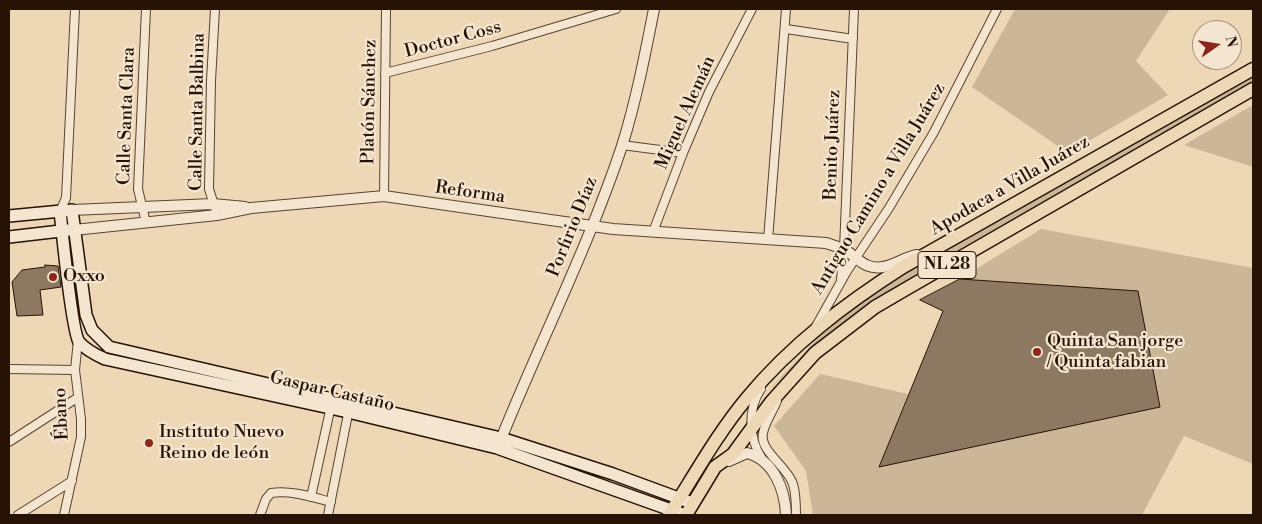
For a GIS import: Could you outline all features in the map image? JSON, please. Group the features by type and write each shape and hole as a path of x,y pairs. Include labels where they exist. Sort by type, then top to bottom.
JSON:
{"main road":[{"name":"Apodaca a Villa Juárez","path":"670,513 733,416 747,398 789,352 860,295 903,267 1253,69"},
{"name":"Apodaca a Villa Juárez","path":"685,515 713,469 733,454 782,389 816,352 875,308 1253,89"},
{"path":"9,216 66,211"},
{"name":"Gaspar Castaño","path":"66,211 78,340 90,352 105,359 331,404 499,443 692,503"},
{"path":"9,237 68,230"},
{"name":"Gaspar Castaño","path":"68,230 86,315 92,330 110,347 331,404"},
{"name":"Gaspar Castaño","path":"499,443 670,513 685,515"}],"street":[{"path":"75,9 66,211 213,204 231,204 251,208"},
{"name":"Calle Santa Clara","path":"146,9 138,189 146,223"},
{"name":"Calle Santa Balbina","path":"215,9 211,81 209,190 217,215"},
{"name":"Platón Sánchez","path":"384,196 386,9"},
{"name":"Doctor Coss","path":"385,73 492,46 616,9"},
{"name":"Porfirio Díaz","path":"499,443 593,226 622,145 638,86 654,9"},
{"name":"Miguel Alemán","path":"653,232 709,92 752,9"},
{"path":"768,240 775,136 786,29 786,9"},
{"name":"Benito Juárez","path":"840,282 844,251 854,9"},
{"name":"Antiguo Camino a Villa Juárez","path":"812,332 840,282 889,208 934,132 997,9"},
{"path":"786,29 853,40"},
{"path":"622,145 683,153"},
{"name":"Reforma","path":"68,230 217,215 251,208 384,196 593,226 653,232 826,243 844,251"},
{"path":"844,251 861,263 880,267 889,266 912,256 930,252"},
{"name":"Ébano","path":"64,515 81,437 81,419 75,370 78,340"},
{"path":"786,515 783,491 778,480 762,459 754,444 752,427 753,404 759,391 789,352"},
{"path":"9,369 75,370"},
{"path":"782,389 763,433 763,442 766,450 786,470 793,485 796,515"},
{"path":"9,442 77,398"},
{"path":"311,497 331,404"},
{"path":"328,515 349,408"},
{"path":"713,469 747,453 762,459"},
{"path":"18,515 72,481"},
{"path":"260,515 266,498 271,493 279,492 331,502"}],"shaded area":[{"path":"1015,9 1170,9 1136,61 1168,95 1068,153 972,87"},
{"path":"1253,75 1253,81 928,267 859,310 821,340 768,391 833,322 891,281"},
{"path":"1253,105 1253,167 1184,145"},
{"path":"1041,229 1253,268 1253,464 1184,436 1142,515 813,515 806,471 774,426 820,374 908,394 880,467 1137,291 960,279"}],"building":[{"path":"45,265 58,266 61,287 40,290 43,315 17,316 12,282 22,270 45,267"},
{"name":"Quinta San jorge / Quinta fabian","path":"960,279 1138,291 1160,407 879,467 943,311 920,300"}],"place":[{"name":"Oxxo","path":"53,277"},
{"name":"Quinta San jorge / Quinta fabian","path":"1037,352"},
{"name":"Instituto Nuevo Reino de león","path":"149,443"}]}
